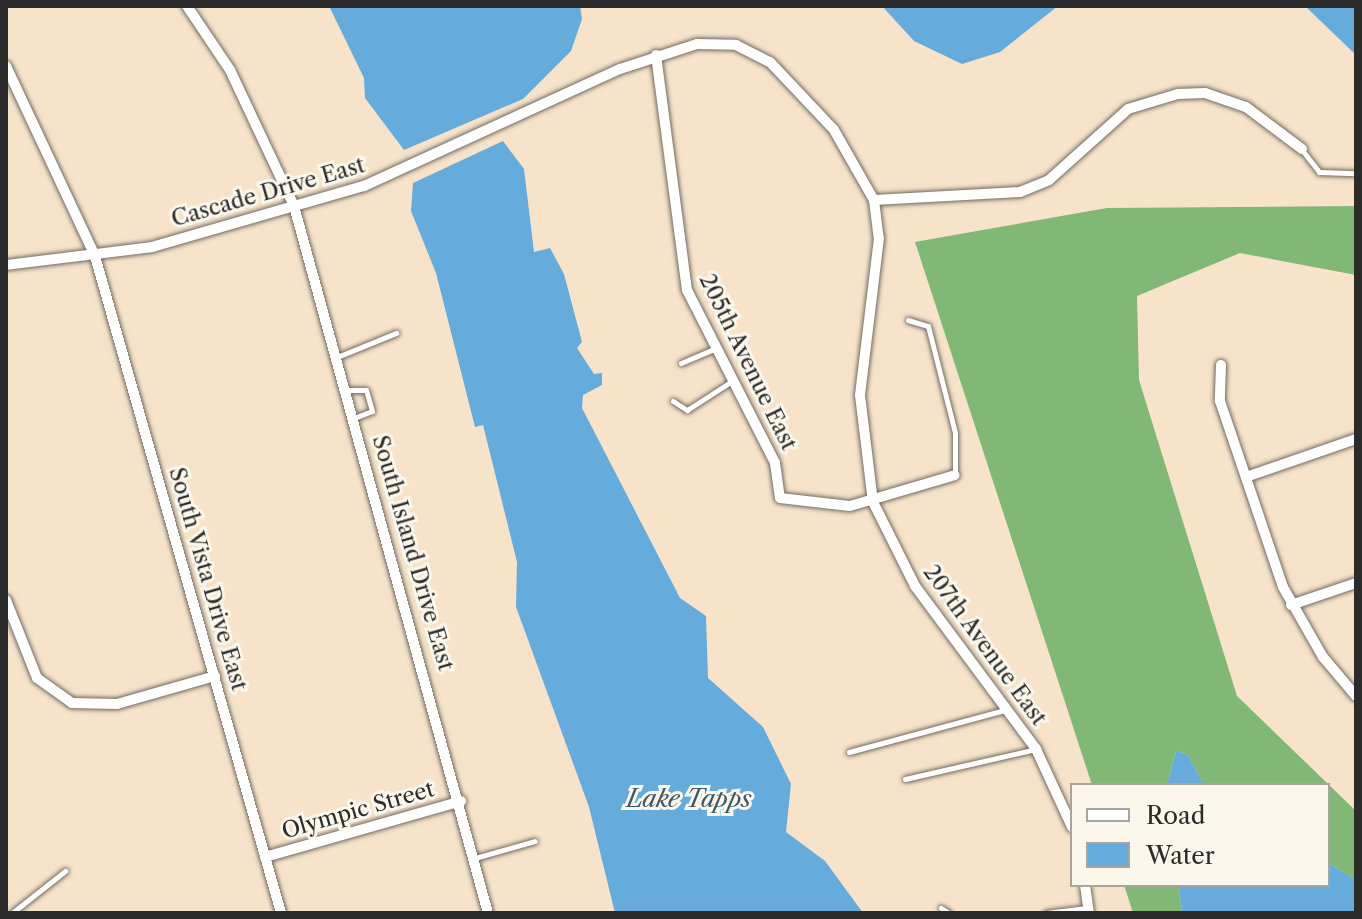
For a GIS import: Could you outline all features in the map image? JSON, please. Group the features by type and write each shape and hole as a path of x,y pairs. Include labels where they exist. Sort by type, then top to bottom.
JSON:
{"street":[{"name":"South Island Drive East","path":"187,6 230,70 294,206 461,801 488,913"},
{"name":"Cascade Drive East","path":"6,265 95,256 294,206 381,180 528,110 656,55 719,42 759,54 834,130 874,200"},
{"name":"205th Avenue East","path":"656,55 669,109 676,246 687,290 734,380 785,502 873,502"},
{"name":"South Vista Drive East","path":"6,66 95,256 281,913"},
{"path":"874,200 1020,192 1049,180 1128,109 1178,94 1238,103 1302,149"},
{"name":"207th Avenue East","path":"874,200 879,238 860,395 873,502 915,586 1009,708 1036,749 1070,823"},
{"path":"1221,365 1220,401 1291,605 1356,696"},
{"path":"1246,477 1356,439"},
{"path":"873,502 955,475"},
{"path":"1291,605 1356,583"},
{"path":"6,600 37,678 72,703 117,704 215,676"},
{"name":"Olympic Street","path":"265,857 461,801"},
{"path":"1085,887 1088,910"}],"lane":[{"path":"1302,149 1319,172 1356,173"},
{"path":"908,320 928,326 955,433 955,475"},
{"path":"337,357 396,333"},
{"path":"681,363 717,348"},
{"path":"673,401 687,410 734,380"},
{"path":"346,390 366,390 372,411 354,418"},
{"path":"849,752 1009,708"},
{"path":"905,779 1036,749"},
{"path":"475,858 535,841"},
{"path":"12,913 65,871"},
{"path":"941,908 949,913"},
{"path":"1046,913 1088,910"}],"green space":[{"path":"1356,206 1356,275 1240,253 1137,296 1139,380 1237,696 1327,783 1203,783 1188,755 1176,751 1168,783 1091,783 915,242 1107,208"},
{"path":"1330,786 1356,811 1356,880 1330,864"},
{"path":"1125,887 1179,887 1182,913 1133,913"}],"water":[{"path":"329,6 580,6 582,19 571,51 523,99 404,150 365,98 364,78"},
{"path":"882,6 1058,6 1000,52 962,64 914,41"},
{"path":"1305,6 1356,6 1356,55"},
{"name":"Lake Tapps","path":"503,141 524,169 534,252 550,248 564,274 582,342 577,348 594,374 602,373 602,385 583,395 582,408 680,598 706,616 708,678 763,727 791,784 786,832 825,861 863,913 615,913 589,807 516,607 517,562 483,425 475,427 436,273 411,211 413,183"},
{"path":"1176,751 1188,755 1203,783 1168,783"},
{"path":"1330,864 1356,880 1356,913 1182,913 1179,887 1330,887"}]}
